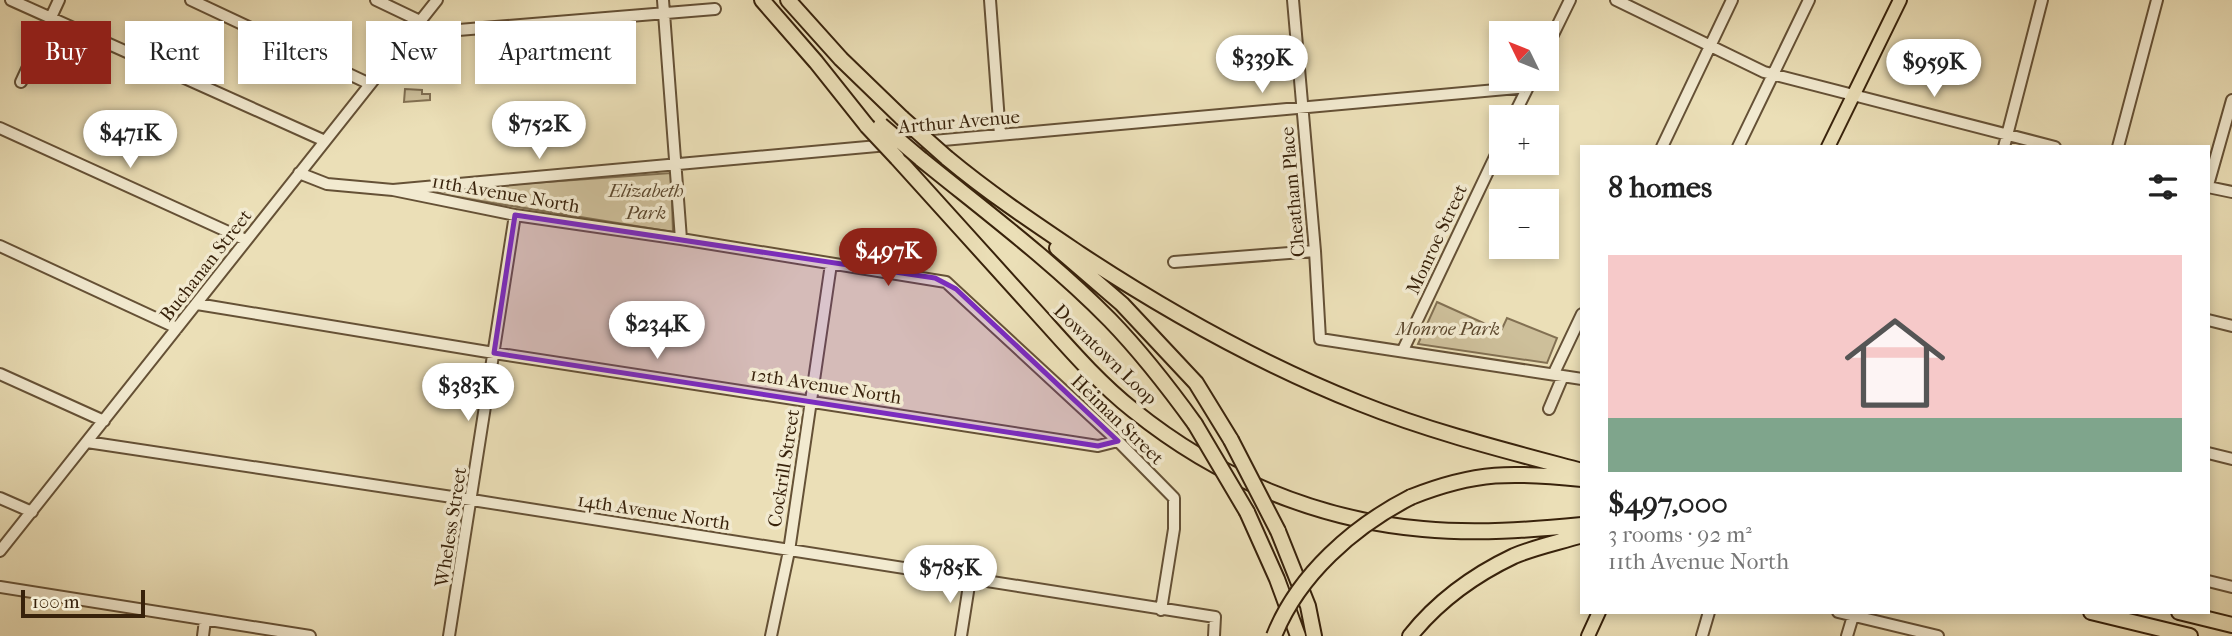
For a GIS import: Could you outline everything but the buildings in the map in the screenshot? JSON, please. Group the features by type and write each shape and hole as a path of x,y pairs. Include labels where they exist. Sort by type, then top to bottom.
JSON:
{"highway":[{"name":"Downtown Loop","path":"762,0 874,125 897,158 1083,364 1150,423 1227,473 1303,504 1344,516 1396,526 1482,532 1580,525"},
{"path":"788,0 841,59 902,118 1122,304 1196,383 1231,440 1278,531 1308,607 1314,636"},
{"path":"874,125 921,159 1059,272 1110,320 1157,373 1195,424 1247,512 1277,579 1298,636"},
{"path":"1014,210 1126,284 1262,360 1361,404 1426,427 1580,470"},
{"path":"1275,636 1298,592 1324,562 1353,534 1387,509 1443,484 1485,475 1531,474 1580,479"},
{"path":"1410,636 1450,595 1483,572 1516,555 1580,536"},
{"path":"2099,614 2190,636"},
{"path":"2187,614 2232,625"}],"main road":[{"path":"1829,145 1899,0"},
{"path":"1588,636 1598,614"}],"street":[{"path":"11,0 325,141"},
{"path":"51,19 60,0"},
{"path":"191,0 366,82"},
{"path":"376,0 420,21"},
{"name":"Buchanan Street","path":"420,21 437,0"},
{"path":"663,0 681,239"},
{"path":"990,0 1000,135"},
{"name":"Cheatham Place","path":"1293,0 1320,339 1403,351"},
{"path":"1559,22 1570,0"},
{"path":"1616,0 1764,72 2048,145"},
{"path":"1663,145 1732,0"},
{"path":"1739,145 1809,0"},
{"path":"2004,145 2042,0"},
{"path":"2119,145 2157,0"},
{"path":"461,30 715,9"},
{"name":"Buchanan Street","path":"0,551 370,84"},
{"name":"Arthur Avenue","path":"393,190 1302,107 1489,87"},
{"path":"2210,179 2232,100"},
{"path":"0,128 246,240"},
{"name":"Monroe Street","path":"1403,351 1489,169"},
{"name":"11th Avenue North","path":"299,173 327,184 393,190 515,215 935,278 956,289"},
{"path":"458,184 459,204"},
{"path":"2210,186 2232,192"},
{"name":"Wheless Street","path":"449,636 515,215"},
{"path":"0,246 177,328"},
{"path":"1174,262 1315,251"},
{"name":"Cockrill Street","path":"771,636 789,551 831,264"},
{"name":"Heiman Street","path":"956,289 1118,441 1174,498 1174,529 1161,610"},
{"name":"12th Avenue North","path":"197,304 494,353 1098,446 1118,441"},
{"path":"1549,409 1558,375 1580,319"},
{"path":"2210,320 2232,326"},
{"path":"1403,351 1580,379"},
{"path":"0,374 104,421"},
{"name":"14th Avenue North","path":"87,442 472,499 1215,617 1214,636"},
{"path":"2210,454 2232,459"},
{"path":"0,498 32,512"},
{"path":"961,636 970,579"},
{"path":"2210,582 2232,587"},
{"path":"0,587 310,636"},
{"path":"1702,636 1708,614"},
{"path":"1846,614 1938,636"},
{"path":"1847,636 1853,616"},
{"path":"203,636 205,620"}],"highlighted area":[{"path":"515,215 935,278 956,289 1118,441 1098,446 494,353"}],"green space":[{"path":"405,89 422,90 422,94 430,94 430,100 404,102"},
{"name":"Elizabeth Park","path":"671,173 673,232 419,191"},
{"name":"Monroe Park","path":"1437,302 1501,331 1507,318 1557,338 1547,363 1418,344"}]}
